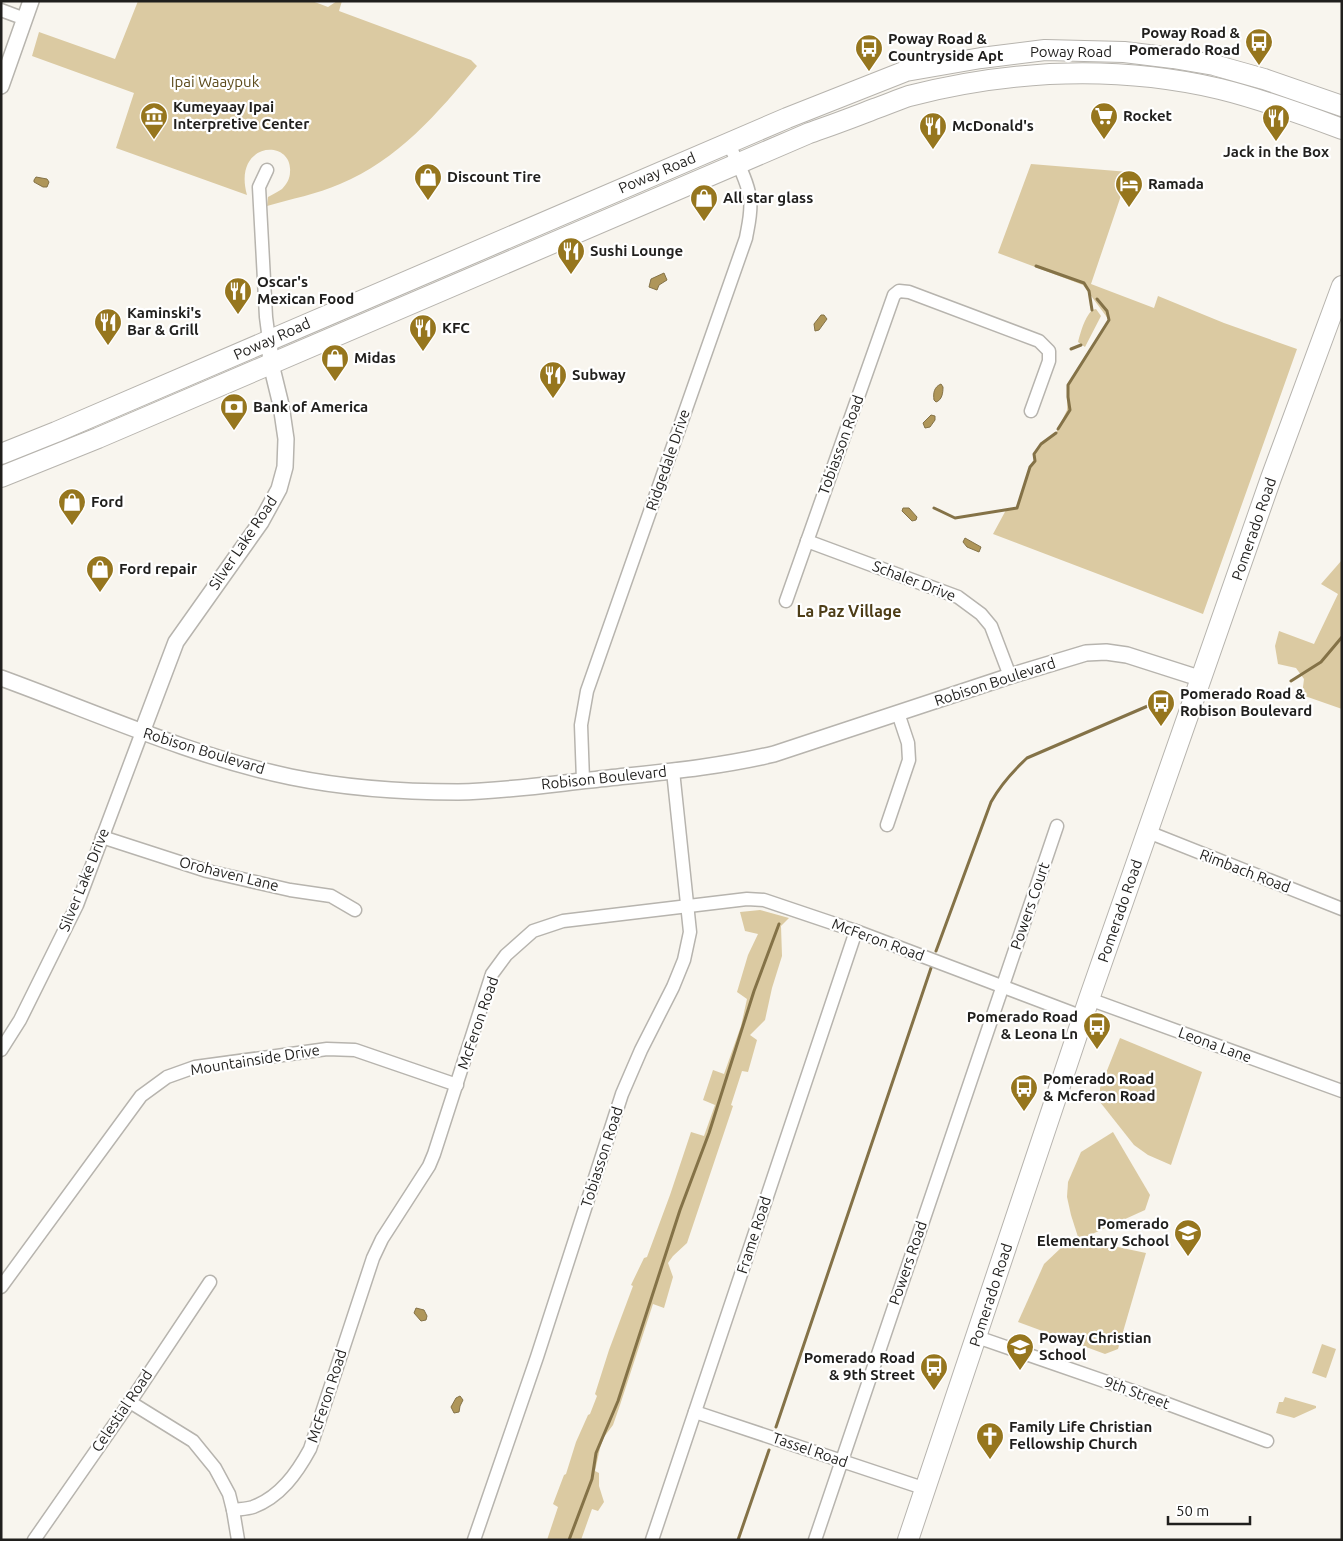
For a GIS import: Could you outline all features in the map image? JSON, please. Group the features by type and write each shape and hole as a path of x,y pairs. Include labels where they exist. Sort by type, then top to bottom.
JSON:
{"main road":[{"name":"Poway Road","path":"1,454 728,142 900,74 981,58 1045,50 1150,54 1214,65 1264,79 1342,106"},
{"path":"1001,79 1028,62 1055,60 1070,50"},
{"path":"1084,73 1088,62 1136,62 1150,54"},
{"name":"Poway Road","path":"1,477 107,435 807,134 908,97 1001,79 1041,74 1084,73 1152,77 1219,89 1258,100 1342,129"},
{"path":"900,74 908,97"},
{"name":"Pomerado Road","path":"908,1540 1086,1008 1271,478 1342,286"}],"street":[{"path":"1,86 31,1"},
{"path":"1,10 25,19"},
{"name":"Ridgedale Drive","path":"583,780 581,725 587,691 746,238 750,219 750,199 745,181 728,142"},
{"path":"267,170 259,187 269,340"},
{"name":"Tobiasson Road","path":"786,601 894,295 899,291 909,292 984,320 1039,342 1049,350 1049,361 1031,412"},
{"name":"Silver Lake Road","path":"142,732 176,642 261,522 279,489 285,467 286,440 281,404 271,364 269,340"},
{"name":"Schaler Drive","path":"807,541 958,597 981,614 991,626 1010,676"},
{"name":"Robison Boulevard","path":"1,678 210,756 292,777 358,787 459,792 673,771 739,762 774,754 1010,676 1086,653 1106,652 1128,655 1202,679"},
{"path":"887,825 909,760 908,742 898,713"},
{"name":"Silver Lake Drive","path":"1,1050 20,1020 77,905 142,732"},
{"name":"Tobiasson Road","path":"474,1540 540,1348 622,1094 684,960 690,932 673,771"},
{"name":"Powers Court","path":"1002,985 1057,826"},
{"name":"Rimbach Road","path":"1148,832 1342,909"},
{"name":"Orohaven Lane","path":"102,837 207,872 290,890 330,896 355,910"},
{"name":"McFeron Road","path":"233,1510 253,1507 279,1493 300,1469 310,1449 373,1258 382,1239 429,1166 492,974 506,956 533,931 563,921 747,899 764,900 856,930 1002,985 1086,1008"},
{"name":"Frame Road","path":"652,1540 856,930"},
{"name":"Powers Road","path":"815,1540 1002,985"},
{"name":"Leona Lane","path":"1086,1008 1342,1091"},
{"name":"Mountainside Drive","path":"1,1288 141,1096 167,1077 195,1067 327,1050 355,1050 457,1085"},
{"name":"Celestial Road","path":"34,1540 130,1402 210,1282"},
{"name":"9th Street","path":"977,1337 1133,1391 1267,1441"},
{"path":"130,1402 193,1441 215,1468 229,1494 238,1540"},
{"name":"Tassel Road","path":"695,1412 926,1489"}],"green space":[{"name":"Ipai Waaypuk","path":"138,1 312,1 328,7 337,1 342,1 339,11 471,60 477,66 416,134 380,162 361,174 331,188 267,206 268,197 282,189 287,183 290,172 288,161 282,154 274,150 264,150 255,155 248,164 245,177 247,195 116,148 134,93 32,56 39,32 115,59"},
{"path":"1031,164 1129,172 1091,284 1154,308 1158,296 1224,323 1297,349 1203,614 993,534 1006,510 1017,508 1030,467 1035,461 1034,454 1041,444 1056,433 1067,410 1068,385 1109,320 1083,285 998,253"},
{"path":"1096,309 1101,316 1085,347 1078,342 1080,334 1089,314 1092,310"},
{"path":"1342,560 1342,709 1302,695 1304,679 1296,668 1278,664 1275,646 1279,631 1314,644 1338,594 1321,584"},
{"path":"760,910 789,918 781,926 782,956 765,1020 750,1035 757,1040 748,1072 742,1071 731,1105 733,1106 687,1243 668,1263 673,1277 664,1308 653,1304 613,1425 604,1437 600,1448 595,1471 599,1473 599,1486 604,1502 598,1511 592,1509 581,1540 547,1540 558,1507 553,1504 566,1474 576,1442 597,1396 595,1394 633,1286 631,1285 644,1258 647,1257 691,1132 704,1136 715,1105 703,1100 713,1070 724,1074 741,1026 747,999 737,992 748,955 758,934 745,931 740,912"},
{"path":"1120,1038 1202,1072 1171,1165 1148,1155 1134,1145 1100,1102 1100,1088"},
{"path":"1113,1132 1150,1195 1145,1210 1079,1240 1067,1197 1068,1182 1081,1152"},
{"path":"1094,1242 1146,1253 1118,1349 1105,1354 1018,1322 1044,1264 1062,1247"},
{"path":"1322,1344 1336,1349 1326,1378 1312,1373"},
{"path":"1285,1397 1316,1406 1316,1408 1294,1418 1276,1413 1279,1402 1283,1402"}],"shaded area":[{"path":"36,177 47,179 49,182 47,187 34,182"},
{"path":"664,273 667,280 659,285 657,290 649,287 651,279"},
{"path":"821,315 824,315 827,319 819,330 815,331 814,324"},
{"path":"941,384 943,387 941,398 936,402 934,400 934,390"},
{"path":"931,415 935,416 935,420 930,427 925,428 923,423"},
{"path":"903,508 909,508 917,517 916,520 912,521 902,511"},
{"path":"965,538 981,547 979,552 967,547 963,542"},
{"path":"416,1308 424,1310 427,1316 426,1320 421,1321 414,1313"},
{"path":"460,1396 463,1400 459,1412 454,1413 451,1407 456,1398"}],"waterway":[{"path":"1036,266 1084,283 1089,291 1092,310"},
{"path":"1058,429 1070,410 1068,385 1109,320 1107,311 1097,299"},
{"path":"1071,349 1081,345"},
{"path":"934,508 955,518 1017,508 1030,467 1035,461 1034,454 1041,444 1056,433"},
{"path":"1291,681 1321,662 1342,637"},
{"path":"936,951 991,802 1012,773 1027,758 1171,696"},
{"path":"569,1540 592,1479 596,1453 618,1401 680,1210 709,1133 754,991 779,924"},
{"path":"776,1427 931,968"},
{"path":"738,1540 769,1450"}],"place":[{"name":"Poway Road & Pomerado Road","path":"1259,66"},
{"name":"Poway Road & Countryside Apt","path":"869,72"},
{"name":"Kumeyaay Ipai Interpretive Center","path":"154,140"},
{"name":"Rocket","path":"1104,140"},
{"name":"Jack in the Box","path":"1276,142"},
{"name":"McDonald's","path":"933,150"},
{"name":"Discount Tire","path":"428,201"},
{"name":"Ramada","path":"1129,208"},
{"name":"All star glass","path":"704,222"},
{"name":"Sushi Lounge","path":"571,275"},
{"name":"Oscar's Mexican Food","path":"238,315"},
{"name":"Kaminski's Bar & Grill","path":"108,346"},
{"name":"KFC","path":"423,352"},
{"name":"Midas","path":"335,382"},
{"name":"Subway","path":"553,399"},
{"name":"Bank of America","path":"234,431"},
{"name":"Ford","path":"72,526"},
{"name":"Ford repair","path":"100,593"},
{"name":"Pomerado Road & Robison Boulevard","path":"1161,727"},
{"name":"Pomerado Road & Leona Ln","path":"1097,1050"},
{"name":"Pomerado Road & Mcferon Road","path":"1024,1112"},
{"name":"Pomerado Elementary School","path":"1188,1257"},
{"name":"Poway Christian School","path":"1020,1371"},
{"name":"Pomerado Road & 9th Street","path":"934,1391"},
{"name":"Family Life Christian Fellowship Church","path":"990,1460"}],"district":[{"name":"La Paz Village","path":"849,611"}]}
